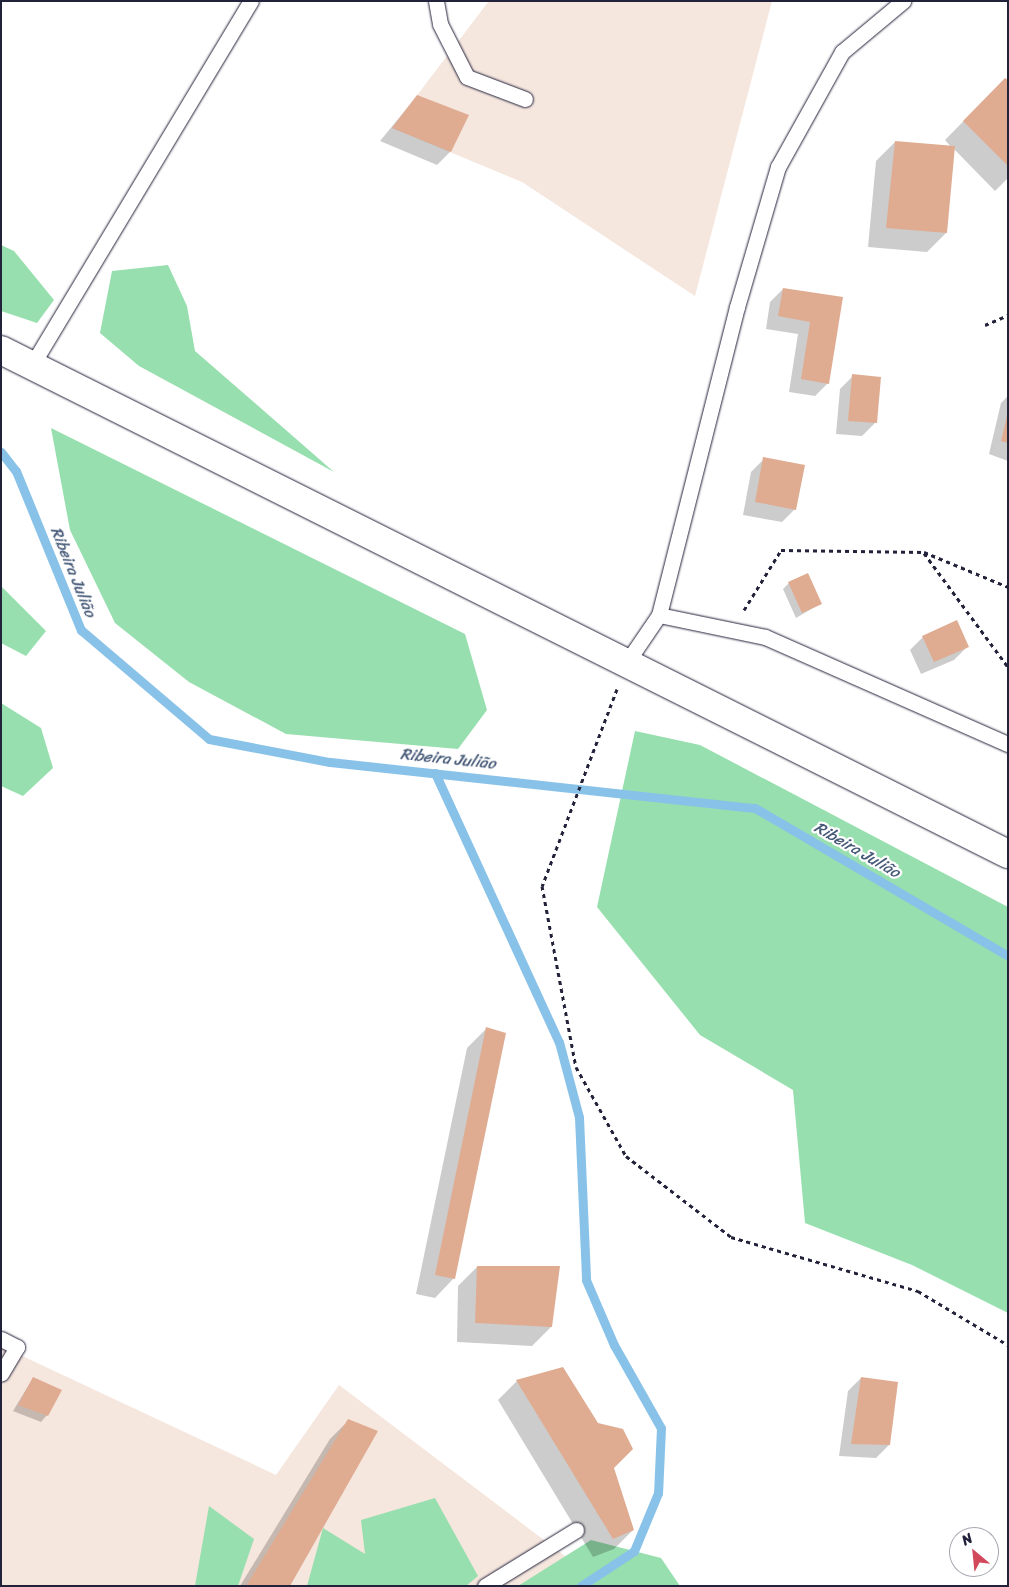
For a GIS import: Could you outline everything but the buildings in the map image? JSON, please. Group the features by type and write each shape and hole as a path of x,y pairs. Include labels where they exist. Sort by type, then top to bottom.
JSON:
{"main road":[{"path":"1,350 1008,854"}],"lane":[{"path":"32,365 251,1"},
{"path":"436,1 440,24 467,76 525,99"},
{"path":"627,662 659,615 736,307 778,168 842,52 903,1"},
{"path":"659,615 765,637 1008,744"},
{"path":"1,1339 17,1347 1,1374"},
{"path":"486,1586 576,1530"}],"path":[{"path":"985,325 1008,315"},
{"path":"731,630 781,550 924,552 1008,587"},
{"path":"924,552 1008,667"},
{"path":"627,662 542,886 580,1075 626,1156 731,1238 918,1291 1008,1345"}],"shaded area":[{"path":"489,1 772,1 695,296 522,182 392,128"},
{"path":"1,1346 276,1475 339,1385 569,1559 552,1586 1,1586"}],"green space":[{"path":"1,245 14,251 54,300 37,323 1,311"},
{"path":"168,265 187,306 195,351 334,472 139,366 100,333 112,271"},
{"path":"51,428 465,634 487,710 458,749 286,734 189,682 115,623 70,530"},
{"path":"1,586 46,631 26,656 1,643"},
{"path":"1,703 41,728 53,768 23,796 1,786"},
{"path":"635,731 700,745 1008,907 1008,1313 912,1265 805,1223 793,1090 700,1035 597,907"},
{"path":"435,1498 478,1576 466,1586 307,1586 323,1528 365,1554 361,1520"},
{"path":"209,1506 254,1539 238,1586 195,1586"},
{"path":"591,1540 661,1558 680,1586 518,1586"}],"waterway":[{"name":"Ribeira Julião","path":"1,452 16,471 81,630 209,739 330,762 755,808 1008,956"},
{"path":"435,773 559,1042 579,1117 586,1280 614,1345 661,1428 658,1493 634,1551 581,1586"}]}
